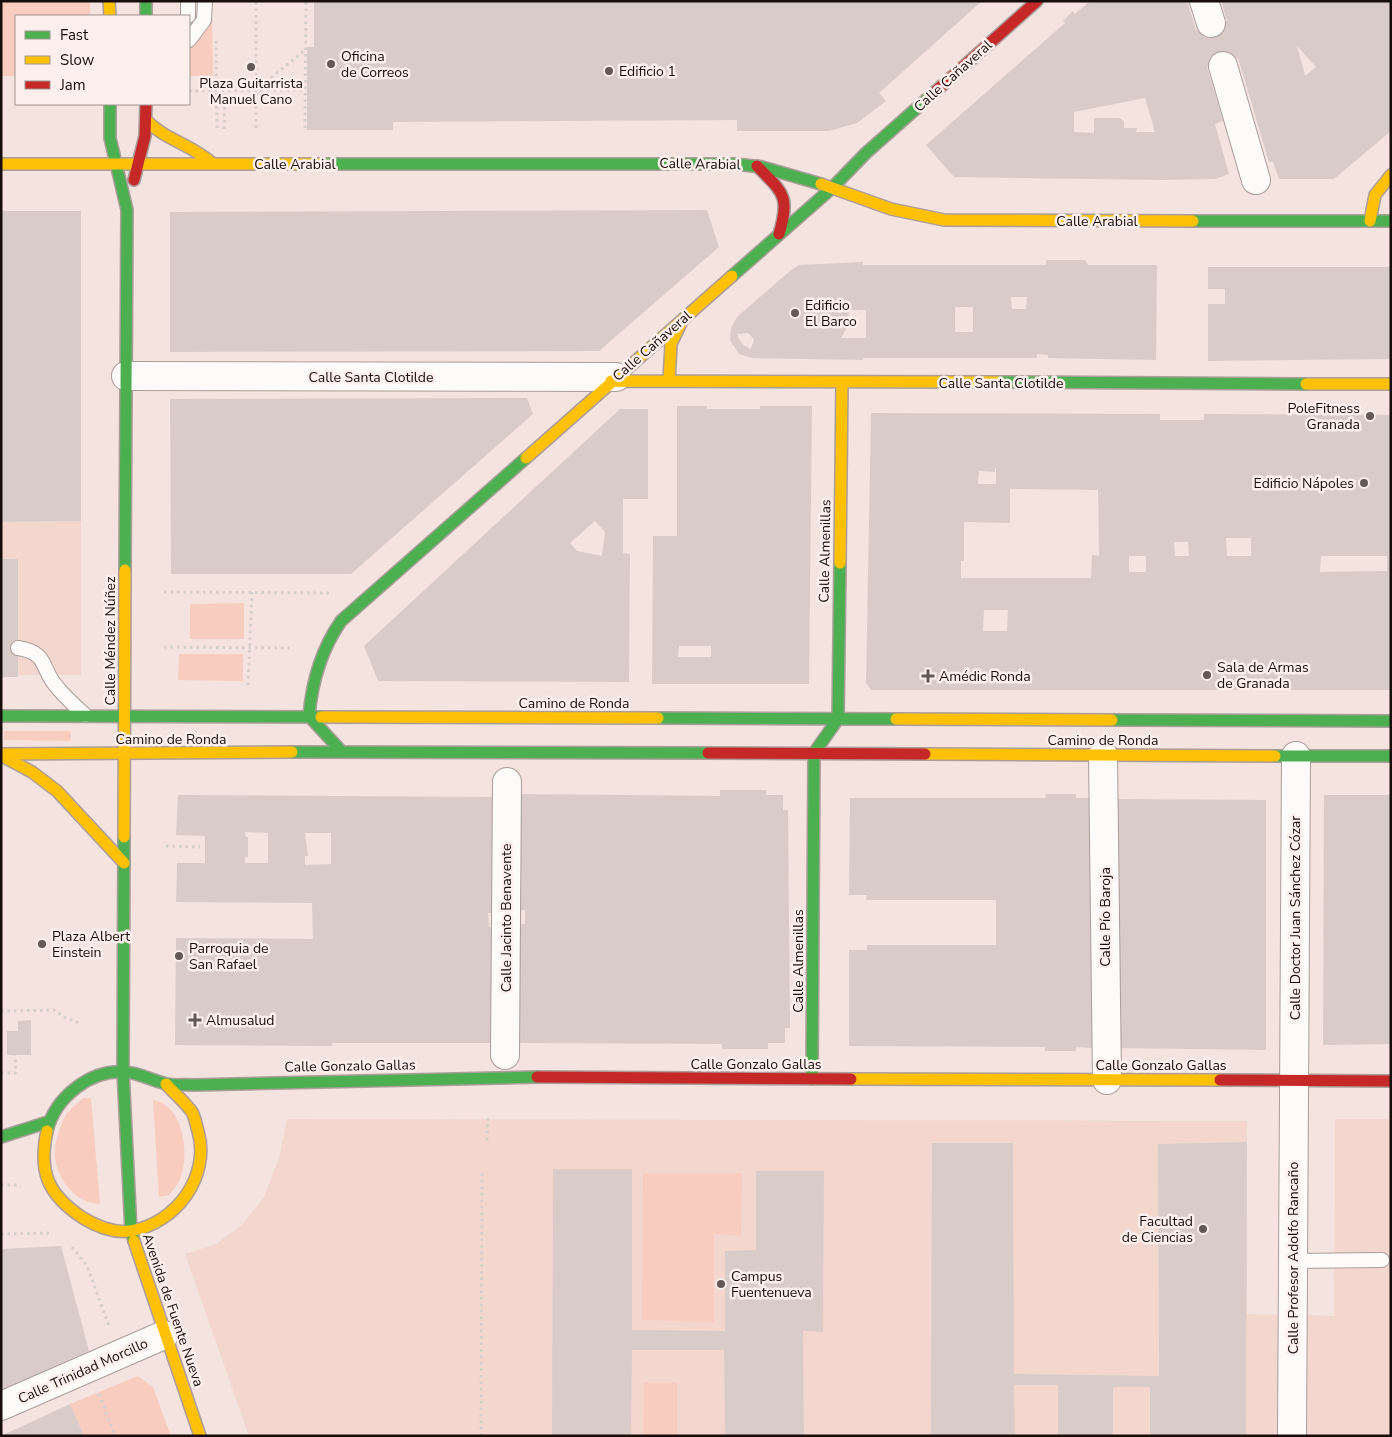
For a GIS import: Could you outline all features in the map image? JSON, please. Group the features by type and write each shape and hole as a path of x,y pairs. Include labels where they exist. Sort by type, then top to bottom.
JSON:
{"main road":[{"path":"109,1 110,15"},
{"path":"146,1 146,15"},
{"name":"Calle Cañaveral","path":"309,716 311,693 317,670 333,632 341,621 832,188 866,153 1037,1"},
{"path":"110,105 110,138 116,164"},
{"path":"138,164 145,136 146,105"},
{"path":"146,120 151,127 160,133 198,150 213,164"},
{"name":"Calle Arabial","path":"1,164 735,164 793,173 905,214 944,220 1391,221"},
{"name":"Calle Méndez Núñez","path":"116,164 127,210"},
{"name":"Calle Méndez Núñez","path":"123,1071 127,210 138,164"},
{"path":"757,166 776,185 781,193 784,211 779,234"},
{"path":"1370,221 1374,195 1391,175"},
{"path":"669,381 672,340 683,318"},
{"name":"Calle Santa Clotilde","path":"614,379 669,381 1391,384"},
{"name":"Calle Almenillas","path":"838,719 842,382"},
{"name":"Camino de Ronda","path":"1,716 1391,721"},
{"path":"309,716 342,752"},
{"path":"814,753 838,719"},
{"name":"Camino de Ronda","path":"1,755 342,752 1391,756"},
{"name":"Calle Almenillas","path":"812,1079 814,753"},
{"path":"1,755 32,772 57,790 124,863"},
{"path":"123,1071 95,1077 75,1088 64,1098 48,1122 38,1158 50,1185 62,1203 78,1218 99,1228 131,1231 148,1227 175,1212 188,1198 199,1176 203,1152 199,1127 187,1104 166,1084"},
{"name":"Calle Gonzalo Gallas","path":"123,1071 150,1076 166,1084 504,1078 1391,1081"},
{"name":"Avenida de Fuente Nueva","path":"123,1071 131,1231 164,1335 200,1436"},
{"path":"1,1138 48,1122"},
{"path":"1,1138 17,1147"}],"street":[{"path":"1223,66 1256,180"},
{"name":"Calle Santa Clotilde","path":"126,376 614,379"},
{"name":"Calle Pío Baroja","path":"1104,755 1107,1080"},
{"name":"Calle Doctor Juan Sánchez Cózar","path":"1295,1080 1296,756"},
{"name":"Calle Jacinto Benavente","path":"505,1055 507,782"},
{"name":"Calle Profesor Adolfo Rancaño","path":"1292,1436 1295,1080"},
{"name":"Calle Trinidad Morcillo","path":"1,1406 164,1335"}],"lane":[{"path":"188,1 188,15"},
{"path":"190,39 204,20 205,1"},
{"path":"18,648 31,650 42,658 55,686 85,716"},
{"path":"1292,1261 1382,1260"}],"path":[{"path":"256,1 256,128"},
{"path":"305,128 306,1"},
{"path":"216,34 216,129"},
{"path":"256,90 305,49"},
{"path":"190,90 305,90"},
{"path":"224,128 225,90"},
{"path":"164,592 329,593"},
{"path":"248,685 252,592"},
{"path":"164,647 292,648"},
{"path":"166,846 200,847"},
{"path":"1,1011 54,1010 66,1018 82,1024"},
{"path":"1,1073 16,1072 15,1055"},
{"path":"487,1140 488,1115"},
{"path":"481,1436 482,1173"},
{"path":"1,1234 61,1233"},
{"path":"66,1240 87,1266 110,1331"},
{"path":"96,1388 115,1436"}],"shaded area":[{"path":"2,1 90,1 90,15 15,15 15,76 2,76"},
{"path":"212,13 213,76 190,76 190,47 202,33"},
{"path":"81,521 81,675 1,675 1,522"},
{"path":"244,603 244,639 190,639 190,604"},
{"path":"179,654 243,654 243,681 178,680"},
{"path":"4,731 71,731 71,741 4,740"},
{"path":"83,1098 91,1098 100,1204 90,1202 73,1193 61,1177 55,1157 55,1147 64,1118"},
{"path":"153,1100 163,1104 172,1111 182,1132 184,1145 183,1169 179,1181 169,1195 159,1197"},
{"name":"Facultad de Ciencias","path":"287,1119 1247,1121 1247,1314 1334,1316 1335,1119 1391,1119 1391,1436 249,1436 185,1254 216,1244 242,1225 264,1197 279,1158"},
{"path":"643,1173 742,1173 741,1236 714,1234 714,1322 642,1320"},
{"path":"138,1376 153,1387 171,1436 84,1436 70,1404"},
{"path":"644,1383 677,1383 677,1436 643,1436"}],"building":[{"name":"Edificio 1","path":"314,1 982,1 879,93 886,101 857,123 829,131 737,131 737,120 393,122 393,130 307,130 307,47 314,47"},
{"path":"1090,1 1187,1 1196,30 1227,21 1221,1 1391,1 1391,131 1334,179 1279,179 1273,162 1269,162 1238,58 1207,67 1223,121 1215,124 1229,174 1215,179 1162,180 954,177 926,145 1065,23 1063,21 1073,11 1075,14","holes":["1297,46 1316,67 1305,76 1304,71","1145,98 1155,132 1136,132 1137,128 1124,128 1124,121 1119,118 1094,118 1094,133 1074,132 1074,112"]},
{"path":"707,210 719,247 599,351 170,352 170,212"},
{"path":"1,211 81,211 81,521 1,522"},
{"path":"1046,260 1085,260 1088,265 1157,265 1156,360 1048,358 1048,355 1037,354 1037,358 862,358 863,360 752,358 739,354 730,340 731,328 737,317 799,265 863,262 863,265 1046,265","holes":["1011,297 1027,297 1026,309 1012,309","955,307 973,307 973,332 955,332","849,310 866,310 866,338 841,338 848,326","748,333 754,339 751,349 743,345 738,334"]},
{"path":"1208,267 1390,267 1391,359 1208,361 1208,304 1225,304 1225,289 1208,289"},
{"path":"527,398 533,414 351,574 171,574 170,399"},
{"path":"677,406 707,406 707,409 760,409 760,406 812,406 809,684 652,684 653,536 677,536","holes":["679,646 711,646 711,657 678,657"]},
{"path":"620,409 648,409 648,499 623,499 623,553 630,554 629,682 378,681 364,646","holes":["595,521 605,532 602,556 577,551 570,543"]},
{"path":"871,413 1160,414 1160,420 1204,420 1204,414 1391,415 1391,690 871,690 866,683","holes":["996,468 996,484 978,484 979,471 995,472","1010,489 1098,490 1099,556 1092,555 1091,578 961,578 961,561 964,561 964,522 1010,523","1226,538 1251,538 1251,556 1227,556","1174,542 1188,542 1189,556 1175,556","1129,556 1146,556 1146,572 1129,572","1321,556 1387,556 1387,571 1320,572","984,610 1008,610 1007,631 983,631"]},
{"path":"1,559 18,559 18,677 1,677"},
{"path":"720,790 766,790 766,795 783,795 783,810 788,810 790,1028 785,1028 785,1043 768,1043 768,1049 722,1049 722,1044 515,1043 515,925 525,924 525,910 515,910 516,794 720,796"},
{"path":"1045,794 1076,794 1076,798 1092,798 1092,946 1095,946 1095,1027 1092,1027 1092,1048 1076,1047 1076,1051 1045,1051 1045,1047 849,1046 849,950 867,950 867,945 996,945 996,900 866,900 867,895 849,895 850,798 1046,798"},
{"path":"178,795 498,797 498,913 488,913 489,927 498,928 498,1043 332,1043 332,1046 175,1045 176,938 313,939 312,903 176,902 177,863 205,863 205,836 176,835","holes":["245,832 268,833 268,863 245,863 245,857 248,857 248,837 246,837","305,833 331,833 331,864 305,865 305,856 308,856"]},
{"path":"1324,795 1391,795 1391,1044 1323,1045"},
{"path":"1117,799 1266,800 1266,1050 1116,1048"},
{"path":"31,1020 31,1055 7,1055 7,1031 18,1031 18,1021"},
{"name":"Facultad de Ciencias","path":"1247,1142 1246,1436 1150,1436 1150,1387 1113,1387 1113,1436 1058,1436 1058,1385 1014,1385 1015,1436 931,1436 932,1143 1013,1143 1014,1374 1159,1376 1158,1144"},
{"path":"553,1169 632,1169 632,1330 725,1331 725,1251 756,1250 756,1171 824,1171 823,1332 803,1331 804,1436 725,1436 724,1350 632,1350 631,1436 552,1436"},
{"path":"61,1246 89,1351 1,1390 1,1249"},
{"path":"70,1404 84,1436 1,1436"}],"traffic: fast":[{"path":"146,1 146,15"},
{"path":"732,276 832,188 866,153 936,91"},
{"path":"110,105 110,138 127,210 125,570"},
{"path":"323,164 735,164 762,167 821,184"},
{"path":"1193,221 1391,221"},
{"path":"999,382 1306,384"},
{"path":"342,752 309,716 315,678 334,632 341,621 526,458"},
{"path":"812,1079 814,753 838,719 840,563"},
{"path":"1,716 321,717"},
{"path":"658,718 896,719"},
{"path":"1112,720 1391,721"},
{"path":"292,752 708,753"},
{"path":"1275,756 1391,756"},
{"path":"124,837 123,1071 131,1231 134,1241"},
{"path":"47,1131 51,1119 66,1097 87,1080 112,1072 141,1075 170,1085 537,1077"},
{"path":"1,1137 48,1122"}],"traffic: slow":[{"path":"109,1 110,15"},
{"path":"146,120 162,133 197,152 213,164"},
{"path":"1,164 323,164"},
{"path":"1370,221 1375,195 1391,175"},
{"path":"821,184 891,209 944,220 1193,221"},
{"path":"526,458 732,276"},
{"path":"669,381 671,344 682,321"},
{"path":"611,381 999,382"},
{"path":"840,563 842,382"},
{"path":"1306,384 1391,384"},
{"path":"124,837 125,570"},
{"path":"321,717 658,718"},
{"path":"896,719 1112,720"},
{"path":"1,754 292,752"},
{"path":"925,754 1275,756"},
{"path":"2,756 32,772 57,791 124,863"},
{"path":"851,1079 1220,1080"},
{"path":"47,1131 44,1159 45,1170 48,1181 61,1200 83,1218 105,1228 130,1231 147,1227 162,1219 186,1195 194,1181 199,1165 201,1148 193,1114 166,1084"},
{"path":"134,1241 200,1436"}],"traffic: jam":[{"path":"936,91 1037,1"},
{"path":"134,180 145,136 146,105"},
{"path":"757,166 773,182 782,195 784,211 779,234"},
{"path":"708,753 925,754"},
{"path":"537,1077 851,1079"},
{"path":"1220,1080 1391,1081"}],"place":[{"name":"Oficina de Correos","path":"331,64"},
{"name":"Plaza Guitarrista Manuel Cano","path":"251,67"},
{"name":"Edificio 1","path":"609,71"},
{"name":"Edificio El Barco","path":"795,313"},
{"name":"PoleFitness Granada","path":"1370,416"},
{"name":"Edificio Nápoles","path":"1364,483"},
{"name":"Sala de Armas de Granada","path":"1207,675"},
{"name":"Amédic Ronda","path":"928,676"},
{"name":"Plaza Albert Einstein","path":"42,944"},
{"name":"Parroquia de San Rafael","path":"179,956"},
{"name":"Almusalud","path":"195,1020"},
{"name":"Facultad de Ciencias","path":"1203,1229"},
{"name":"Campus Fuentenueva","path":"721,1284"}]}
